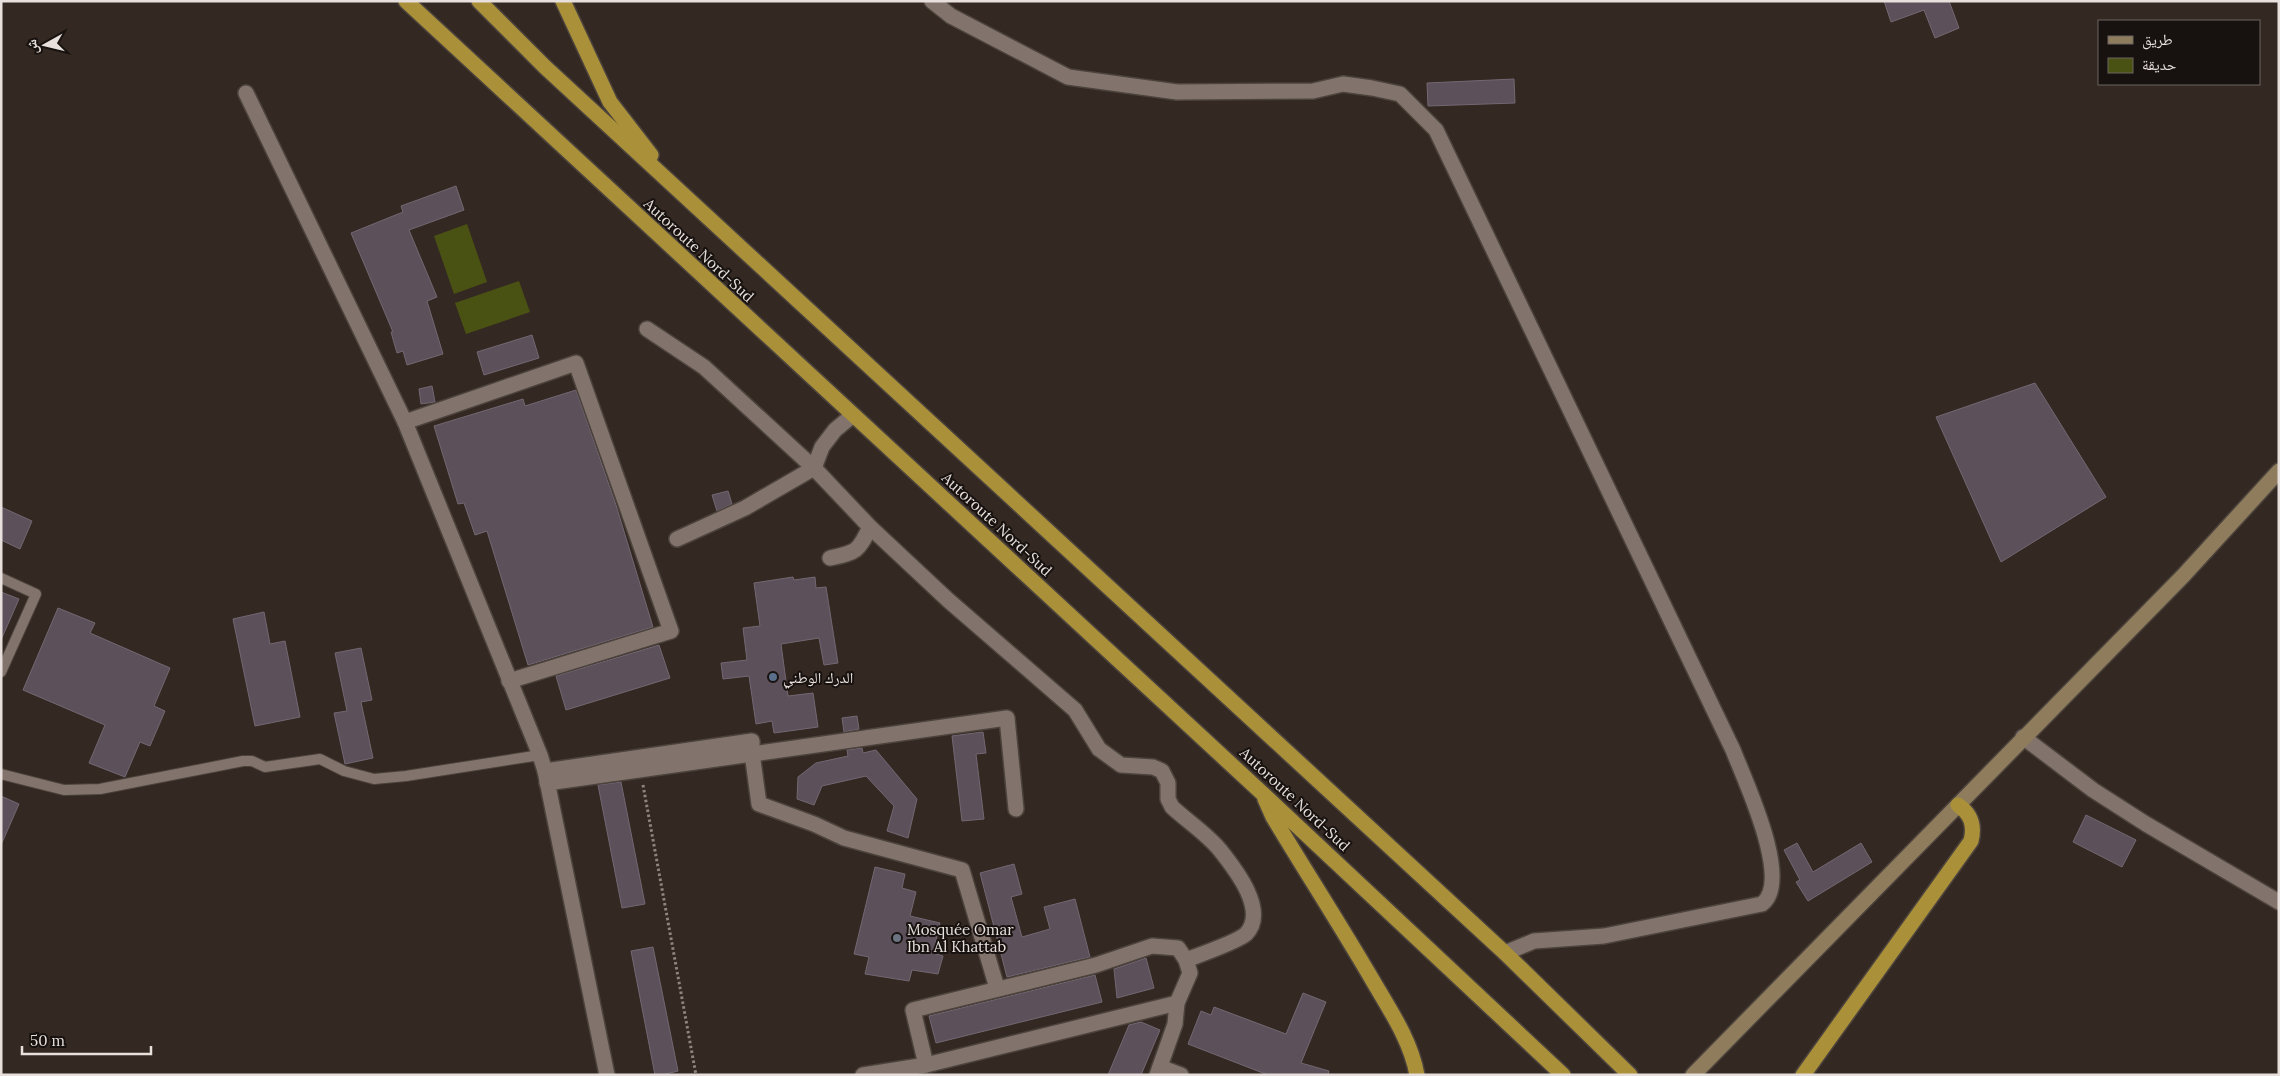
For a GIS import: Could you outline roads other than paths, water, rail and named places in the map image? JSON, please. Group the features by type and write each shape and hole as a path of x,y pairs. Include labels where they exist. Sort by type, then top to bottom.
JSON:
{"highway":[{"name":"Autoroute Nord-Sud","path":"406,1 1262,793 1563,1075"},
{"name":"Autoroute Nord-Sud","path":"479,1 545,67 1505,953 1630,1075"},
{"path":"563,1 610,102 677,188"},
{"path":"1262,793 1273,817 1359,957 1400,1029 1409,1047 1417,1075"},
{"path":"1803,1075 1971,841 1973,824 1965,810 1958,805"}],"main road":[{"path":"1694,1075 2022,737 2183,576 2279,471"}],"street":[{"path":"932,1 951,16 1068,77 1177,92 1313,91 1343,84 1372,88 1400,94 1436,130 1733,750 1767,836 1772,871 1771,888 1767,900 1762,904 1604,936 1534,941 1505,953"},
{"path":"246,92 405,422 540,755 607,1075"},
{"path":"647,329 704,367 814,468 870,527 948,600 1074,710 1099,749 1121,765 1153,767 1164,774 1168,783 1168,799 1172,807 1220,849 1251,897 1253,912 1253,925 1244,936 1186,960"},
{"path":"405,422 576,363 671,631 509,681"},
{"path":"678,539 713,521 745,508 814,468 822,446 835,430 853,415"},
{"path":"830,558 850,554 860,548 870,527"},
{"path":"546,777 640,770 1007,718 1016,809"},
{"path":"2022,737 2123,810 2279,902"},
{"path":"546,777 752,741 759,804 814,824 844,838 962,870 997,988"},
{"path":"926,1065 913,1010 1096,965 1152,946 1178,948 1186,960 1190,973 1177,1003 1175,1024 1158,1071 1181,1075"},
{"path":"863,1075 926,1065 1177,1003"}],"lane":[{"path":"1,578 36,594 1,672"},
{"path":"1,774 64,790 100,789 242,761 252,761 265,767 320,759 344,771 374,779 540,755"}],"place":[{"name":"الدرك الوطني","path":"773,677"},
{"name":"Mosquée Omar Ibn Al Khattab","path":"897,938"}]}
